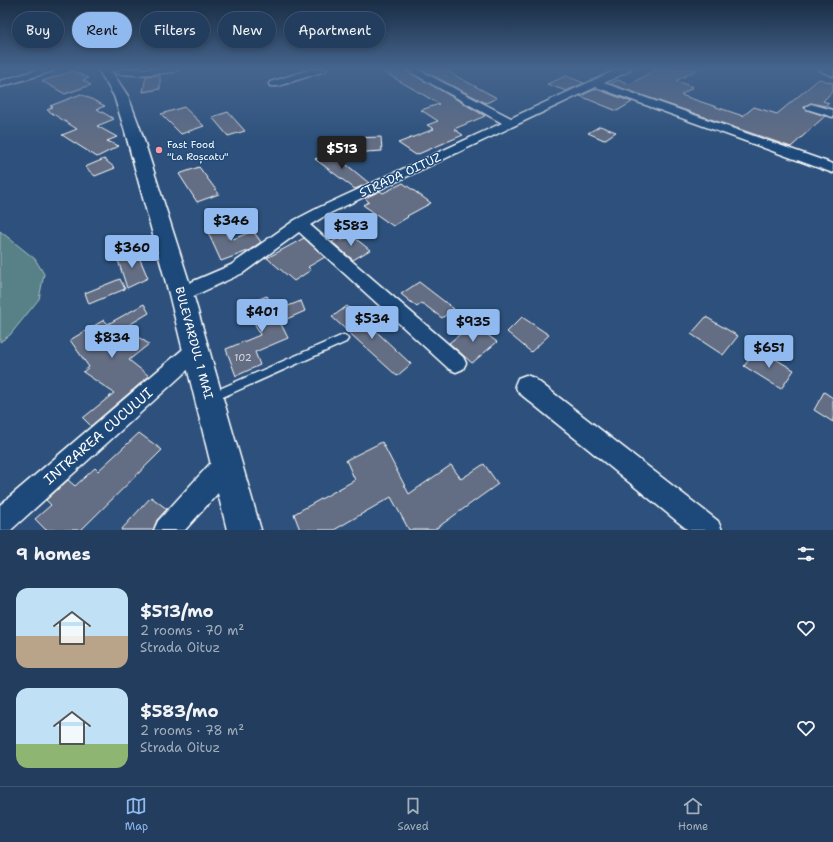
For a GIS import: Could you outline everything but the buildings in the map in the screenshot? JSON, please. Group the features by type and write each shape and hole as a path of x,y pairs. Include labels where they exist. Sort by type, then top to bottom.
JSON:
{"main road":[{"name":"BULEVARDUL 1 MAI","path":"121,94 181,294 244,530"}],"street":[{"path":"456,94 511,123"},
{"name":"STRADA OITUZ","path":"181,294 237,269 300,224 323,211 572,94"},
{"path":"624,94 833,169"},
{"path":"812,107 833,114"},
{"path":"300,224 456,363"},
{"name":"INTRAREA CUCULUI","path":"0,522 196,350"},
{"path":"526,385 709,530"},
{"path":"167,530 226,465"}],"lane":[{"path":"208,398 343,339"}],"green space":[{"path":"0,231 35,259 44,274 39,299 10,335 0,342"}],"place":[{"name":"Fast Food \"La Roșcatu\"","path":"159,150"}]}
